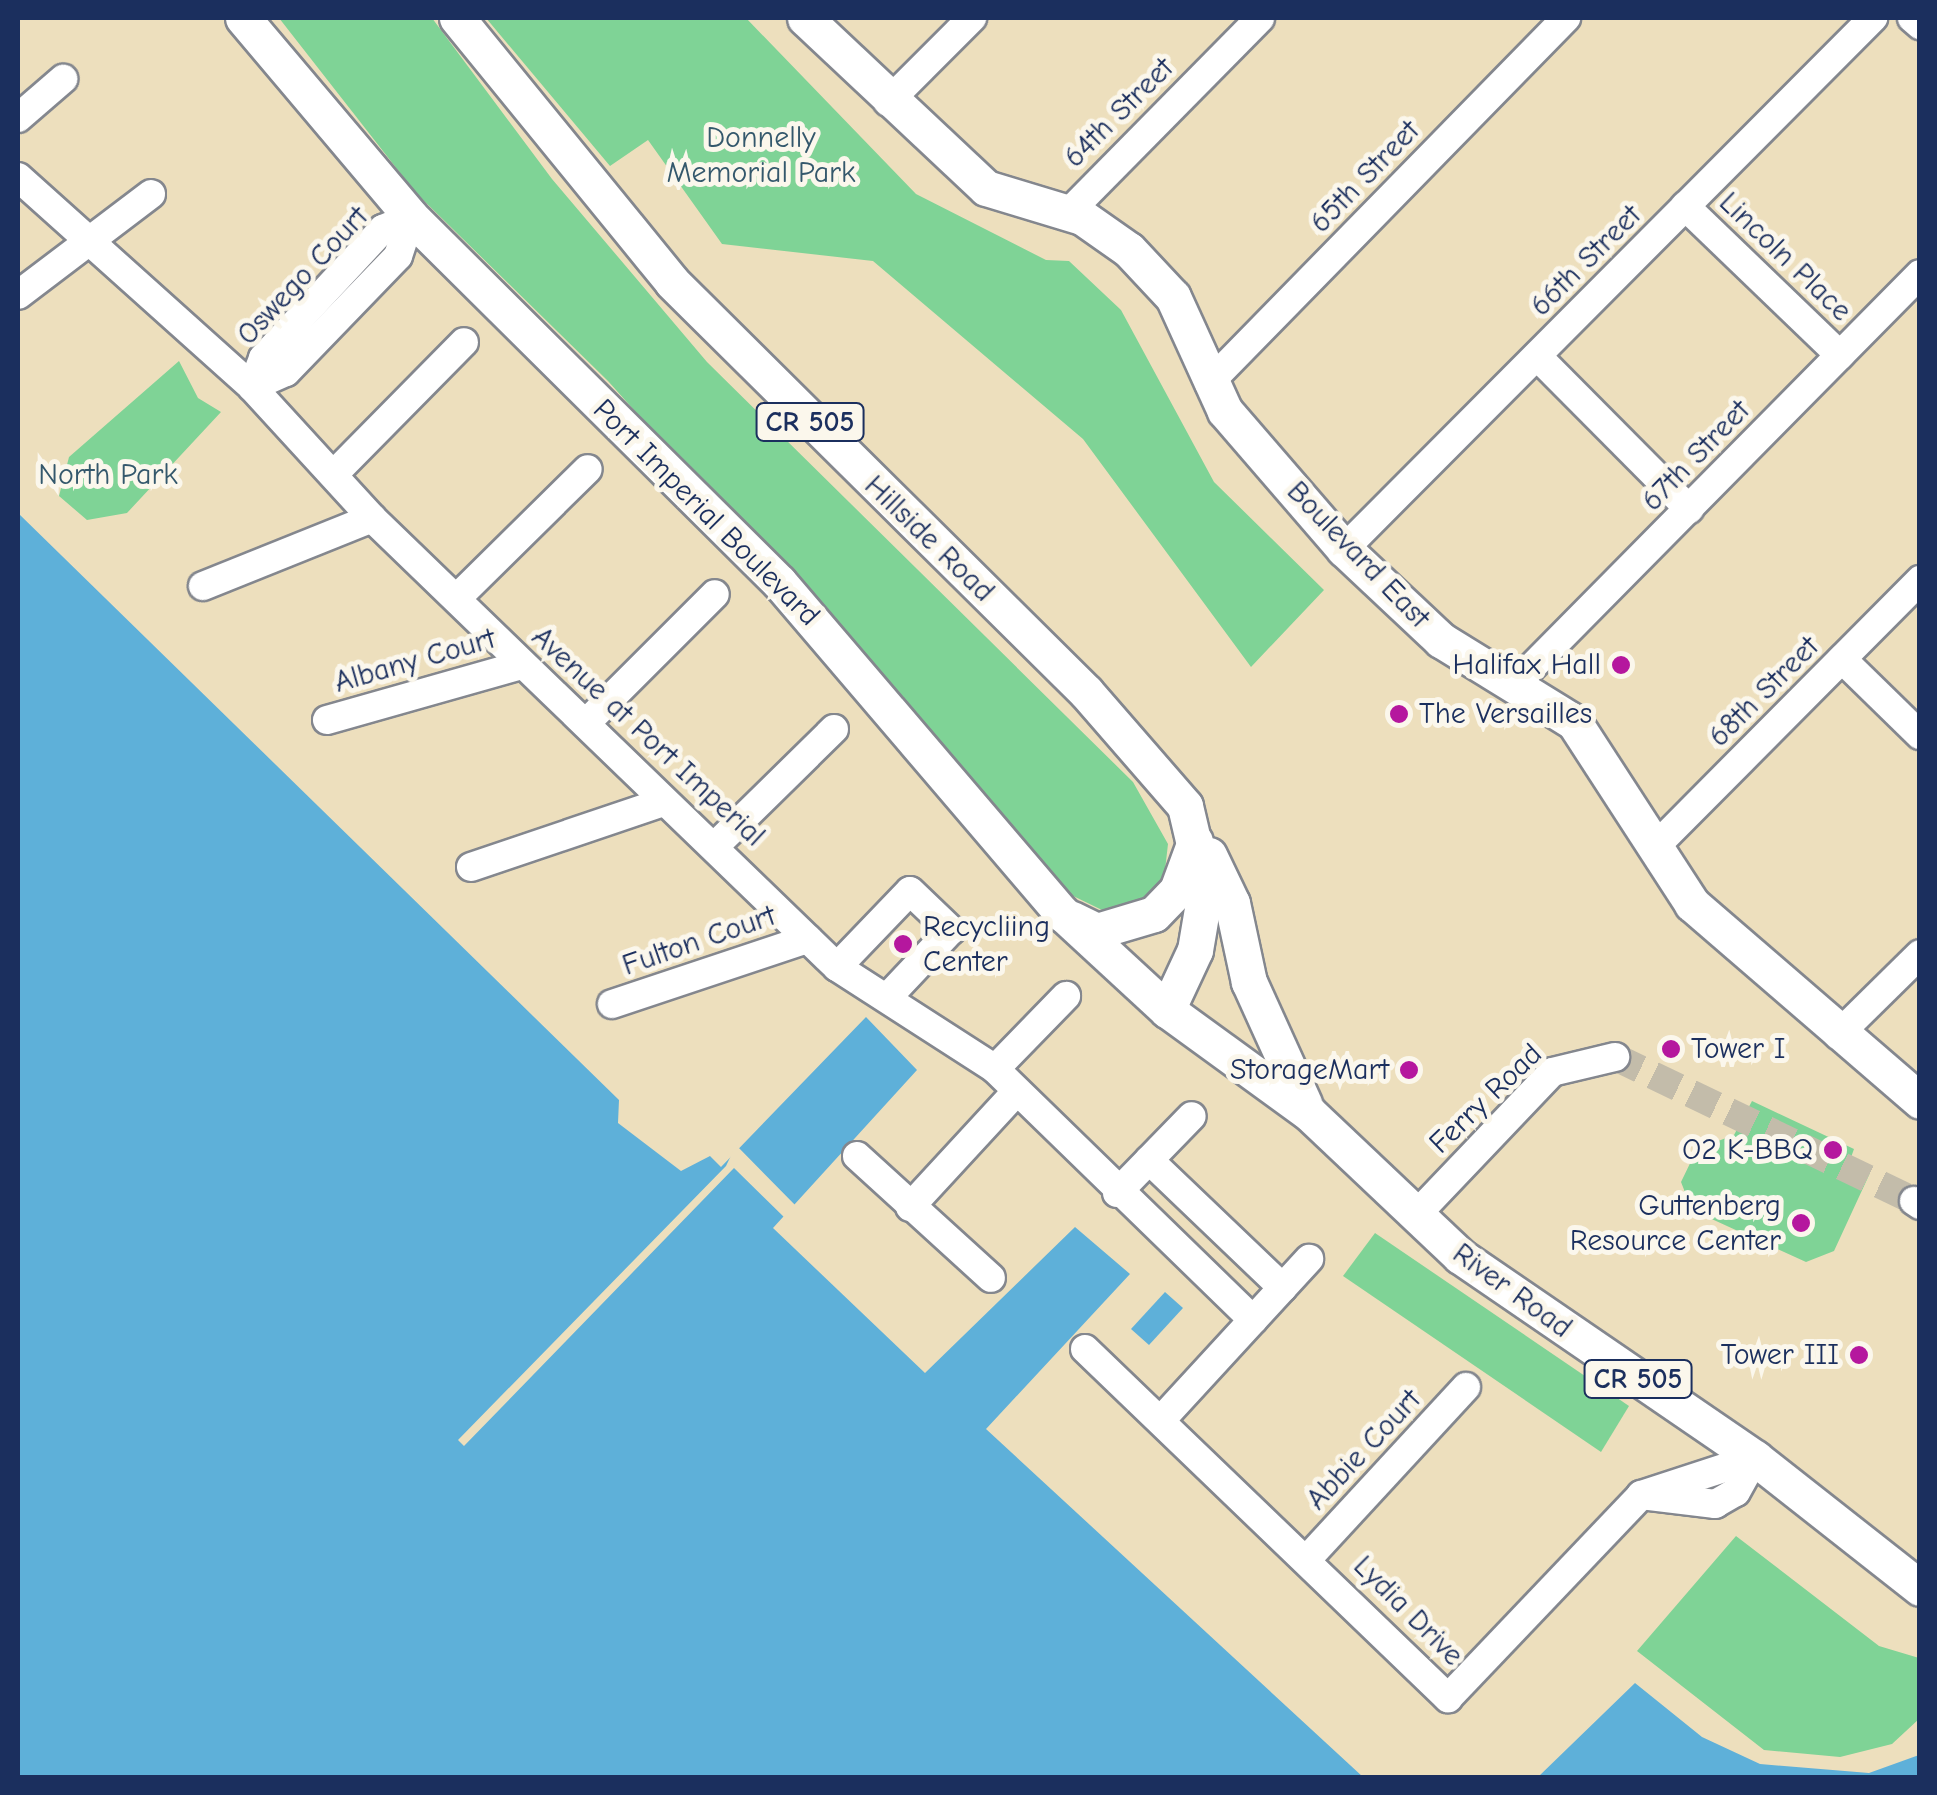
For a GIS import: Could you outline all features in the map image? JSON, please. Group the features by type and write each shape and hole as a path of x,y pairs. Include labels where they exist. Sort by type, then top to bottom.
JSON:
{"main road":[{"name":"Port Imperial Boulevard","path":"243,18 411,218 779,582 1062,914 1167,1010"},
{"name":"Hillside Road","path":"457,18 672,282 1151,760 1196,838"},
{"name":"Boulevard East","path":"805,18 888,102 986,188 1069,212 1129,250 1173,297 1210,382 1344,549 1442,640 1516,682 1593,744 1654,848 1735,948 1920,1101"},
{"path":"1062,914 1096,932 1154,914 1178,890 1196,838"},
{"name":"CR 505","path":"1167,1010 1202,918 1196,838"},
{"name":"CR 505","path":"1196,838 1222,874 1249,982 1310,1113"},
{"name":"River Road","path":"1167,1010 1310,1113 1416,1215 1520,1302 1755,1458 1920,1588"}],"street":[{"path":"888,102 972,18"},
{"name":"64th Street","path":"1069,212 1260,18"},
{"name":"65th Street","path":"1210,382 1566,18"},
{"name":"66th Street","path":"1344,549 1873,18"},
{"path":"1912,18 1920,25"},
{"path":"18,118 64,79"},
{"name":"Avenue at Port Imperial","path":"18,177 252,387 372,518 663,802 717,844 837,967 995,1070 1253,1320"},
{"path":"18,296 151,194"},
{"name":"Lincoln Place","path":"1685,206 1840,355"},
{"name":"Oswego Court","path":"252,387 263,358 383,229 411,218"},
{"name":"67th Street","path":"1516,682 1920,274"},
{"path":"334,474 464,342"},
{"path":"1536,356 1689,508"},
{"path":"458,598 588,469"},
{"path":"204,586 372,518"},
{"name":"68th Street","path":"1654,848 1920,580"},
{"path":"586,723 714,594"},
{"path":"1842,659 1920,735"},
{"name":"Albany Court","path":"327,720 521,665"},
{"path":"717,844 834,729"},
{"path":"471,866 663,802"},
{"path":"837,967 910,891 951,930 887,998"},
{"name":"Fulton Court","path":"612,1004 807,939"},
{"path":"1838,1036 1920,954"},
{"path":"995,1070 1066,996"},
{"name":"Ferry Road","path":"1416,1215 1552,1072 1615,1058"},
{"path":"910,1208 1016,1092"},
{"path":"1118,1193 1192,1116"},
{"path":"858,1156 910,1208 991,1278"},
{"path":"1149,1160 1282,1288"},
{"path":"1161,1420 1309,1259"},
{"name":"Lydia Drive","path":"1085,1349 1310,1556 1448,1698 1640,1495 1755,1458"},
{"name":"Abbie Court","path":"1310,1556 1466,1387"}],"green space":[{"path":"279,18 432,18 552,179 707,362 1133,782 1168,844 1164,879 1151,895 1104,911 1065,892 608,381 415,192"},
{"name":"Donnelly Memorial Park","path":"486,18 746,18 916,194 1046,260 1069,261 1121,310 1214,482 1324,590 1251,667 1083,439 873,261 722,244 648,140 610,166"},
{"name":"North Park","path":"179,361 198,398 221,412 127,513 87,520 59,496 69,457"},
{"path":"1752,1101 1854,1149 1849,1163 1870,1173 1834,1251 1806,1262 1692,1210 1681,1182 1697,1149 1734,1135"},
{"path":"1375,1233 1629,1406 1601,1452 1343,1276"},
{"path":"1736,1536 1879,1646 1919,1658 1919,1719 1892,1744 1840,1757 1764,1750 1637,1651"}],"water":[{"path":"18,513 619,1100 618,1123 681,1171 710,1156 721,1167 866,1017 917,1070 773,1228 925,1373 1075,1227 1130,1274 986,1429 1363,1777 18,1777"},
{"path":"1165,1292 1183,1308 1149,1345 1131,1329"},
{"path":"1635,1683 1702,1737 1760,1764 1869,1773 1919,1755 1919,1777 1538,1777"}],"pier":[{"path":"736,1145 798,1208 787,1220 734,1168 464,1446 458,1440 726,1166"}],"tunnel":[{"path":"1615,1057 1914,1201"}],"place":[{"name":"Halifax Hall","path":"1621,665"},
{"name":"The Versailles","path":"1399,714"},
{"name":"Recycliing Center","path":"903,944"},
{"name":"Tower I","path":"1671,1049"},
{"name":"StorageMart","path":"1409,1070"},
{"name":"O2 K-BBQ","path":"1833,1150"},
{"name":"Guttenberg Resource Center","path":"1801,1223"},
{"name":"Tower III","path":"1859,1355"}]}
